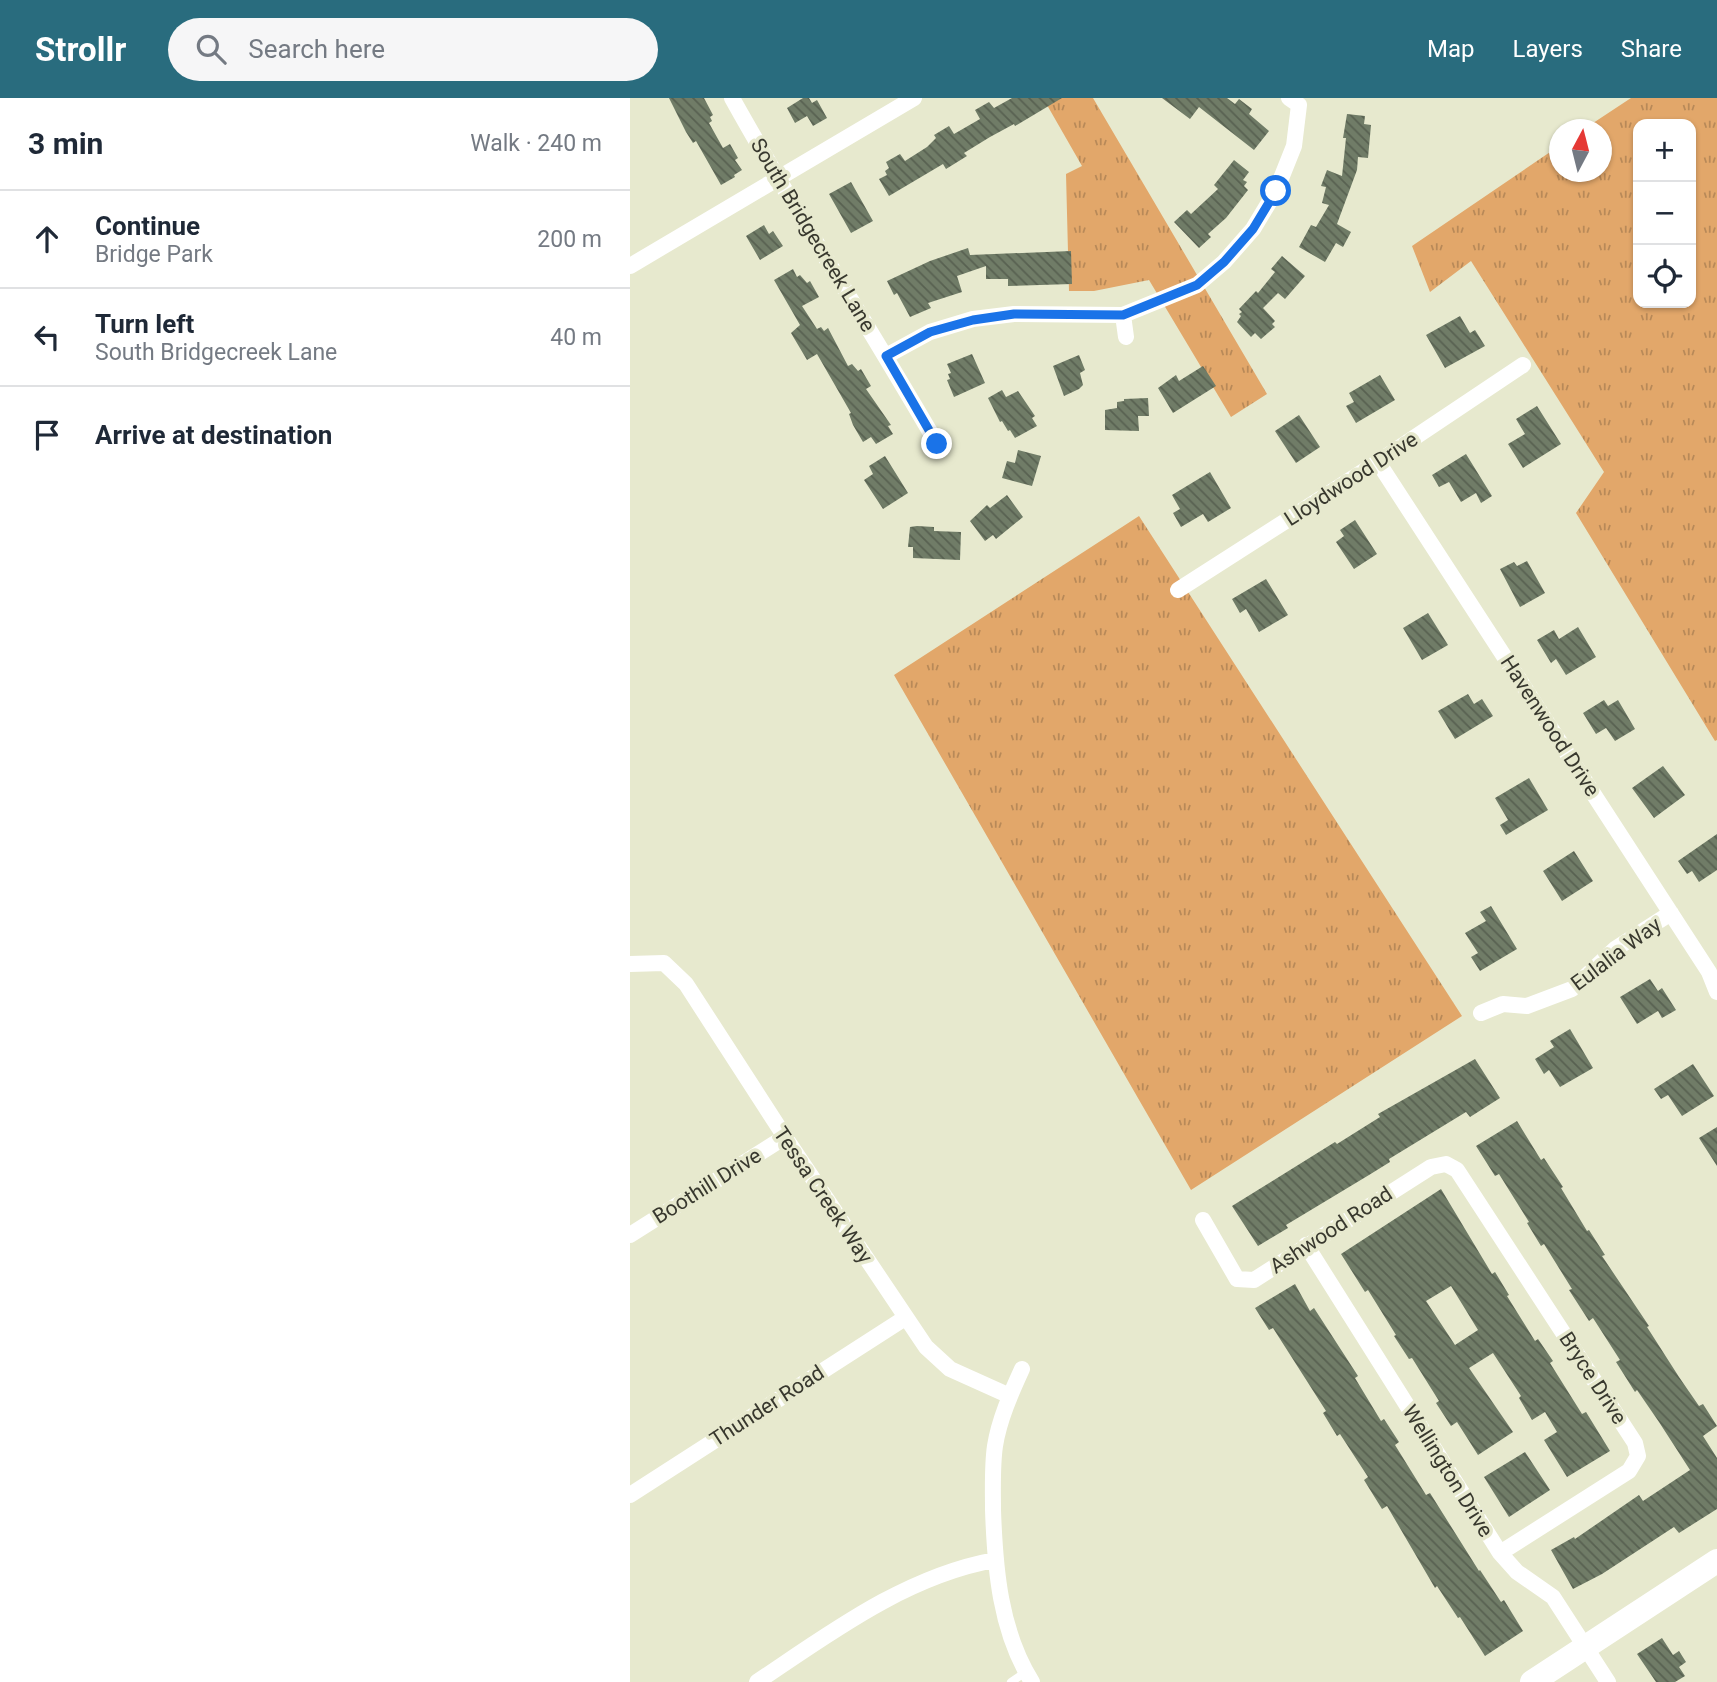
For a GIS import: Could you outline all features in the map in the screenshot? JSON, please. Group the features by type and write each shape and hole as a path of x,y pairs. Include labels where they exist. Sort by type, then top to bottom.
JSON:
{"main road":[{"path":"1532,1682 1717,1561"}],"street":[{"name":"South Bridgecreek Lane","path":"732,98 778,180 937,444"},
{"path":"630,266 915,98"},
{"path":"886,356 930,332 973,320 1014,314 1123,315 1197,285 1224,262 1253,229 1276,191 1294,146 1294,102"},
{"path":"1123,315 1126,337"},
{"name":"Lloydwood Drive","path":"1178,590 1523,365"},
{"name":"Havenwood Drive","path":"1378,462 1709,972 1717,992"},
{"name":"Eulalia Way","path":"1481,1013 1503,1004 1527,1006 1572,989 1615,949 1671,913"},
{"name":"Tessa Creek Way","path":"630,964 664,964 686,984 926,1348 950,1368 1010,1396"},
{"name":"Boothill Drive","path":"630,1235 785,1137"},
{"name":"Ashwood Road","path":"1203,1220 1237,1279 1254,1280 1431,1167 1446,1164"},
{"name":"Bryce Drive","path":"1446,1164 1457,1170 1635,1443 1638,1456 1629,1471 1500,1553"},
{"name":"Wellington Drive","path":"1306,1245 1500,1553 1517,1572 1553,1597 1608,1682"},
{"name":"Thunder Road","path":"630,1495 905,1318"},
{"path":"1022,1369 1010,1396 995,1445 993,1490 995,1560 1004,1612 1017,1656 1029,1677"},
{"path":"757,1682 902,1590 942,1573 995,1560"}],"lane":[{"path":"1011,1682 1029,1677"}],"green space":[{"path":"1043,98 1093,98 1267,394 1231,417 1149,280 1094,291 1069,291 1066,174 1082,166"},
{"path":"1631,98 1717,98 1717,740 1715,741 1576,513 1604,472 1471,261 1430,292 1412,246 1549,153 1549,182 1612,182 1612,119 1599,119"},
{"path":"1139,516 1462,1016 1191,1190 894,675"}],"building":[{"path":"669,98 704,98 713,115 709,123 723,148 730,144 738,158 735,160 742,170 734,175 735,177 721,185 696,141 693,143 686,132"},
{"path":"803,98 809,98 812,103 817,100 827,118 813,126 807,116 795,123 787,108"},
{"path":"1012,98 1062,98 1015,126 1014,124 990,137 964,153 967,156 946,169 943,164 889,196 879,179 887,175 885,171 889,168 886,162 900,154 905,161 927,147 936,138 934,135 949,126 954,134 980,119 975,110 989,102 994,108"},
{"path":"1162,98 1227,98 1235,104 1239,99 1252,109 1249,114 1269,131 1254,150 1199,107 1190,119"},
{"path":"1347,114 1365,116 1364,124 1371,125 1368,158 1358,157 1357,170 1337,224 1351,232 1343,247 1336,243 1325,262 1299,247 1311,225 1316,227 1329,205 1322,203 1326,187 1321,186 1327,170 1342,176"},
{"path":"1234,160 1249,172 1243,180 1247,182 1244,186 1248,190 1226,218 1208,234 1211,237 1199,248 1174,222 1187,210 1191,214 1218,189 1214,185"},
{"path":"851,182 873,221 851,233 829,194"},
{"path":"764,225 769,234 773,231 783,246 760,260 746,236"},
{"path":"968,248 970,255 1071,251 1072,284 1008,286 1008,279 986,279 986,266 957,276 962,292 928,303 931,308 910,317 887,281 930,261"},
{"path":"1282,256 1305,276 1285,299 1278,293 1263,308 1275,321 1272,324 1275,327 1261,339 1255,333 1251,337 1237,322 1242,312 1239,309 1256,291 1258,293 1275,272 1271,269"},
{"path":"793,269 797,277 800,275 807,283 810,281 819,297 802,306 817,329 821,327 824,331 828,328 848,366 852,364 858,371 861,369 871,386 866,389 891,425 888,426 893,434 876,444 871,437 863,442 853,425 849,414 851,413 817,354 807,360 791,333 800,325 774,280"},
{"path":"1460,316 1470,333 1475,330 1485,346 1445,368 1426,335"},
{"path":"972,354 985,383 954,397 947,380 950,379 948,374 951,373 947,364"},
{"path":"1079,355 1085,370 1080,373 1083,385 1064,396 1053,366"},
{"path":"1203,366 1216,386 1173,413 1158,388 1176,375 1179,381"},
{"path":"1380,375 1395,400 1356,423 1346,406 1354,402 1349,393"},
{"path":"1002,390 1006,397 1018,391 1035,416 1032,418 1037,426 1015,438 1010,430 1008,431 1002,421 1000,422 988,398"},
{"path":"1148,398 1149,416 1138,416 1139,431 1105,430 1105,410 1117,408 1117,402 1124,399"},
{"path":"1537,406 1561,444 1523,468 1508,444 1525,434 1516,419"},
{"path":"1299,415 1320,447 1296,463 1275,431"},
{"path":"1018,450 1041,456 1032,486 1002,478 1007,461 1015,463"},
{"path":"1466,454 1492,496 1481,503 1476,493 1461,502 1449,482 1439,487 1432,475"},
{"path":"885,456 908,493 883,509 864,480 873,474 869,466"},
{"path":"1210,472 1231,508 1208,522 1203,514 1181,527 1173,513 1180,509 1172,495"},
{"path":"1007,495 1023,517 996,539 993,535 985,541 970,521 987,505 990,508"},
{"path":"1355,520 1377,554 1354,569 1336,542 1344,536 1340,530"},
{"path":"910,527 934,527 934,531 961,532 960,560 913,558 913,547 908,547"},
{"path":"1527,561 1545,593 1520,607 1500,569 1514,562 1517,566"},
{"path":"1266,579 1288,615 1259,632 1246,609 1240,613 1232,599"},
{"path":"1428,613 1448,645 1422,660 1403,628"},
{"path":"1578,627 1596,657 1566,675 1556,659 1551,663 1537,640 1554,630 1559,639"},
{"path":"1468,694 1474,704 1482,699 1493,716 1455,739 1438,711"},
{"path":"1604,700 1608,706 1618,700 1635,729 1615,741 1606,728 1596,734 1583,713"},
{"path":"1663,766 1685,795 1654,818 1632,788"},
{"path":"1529,778 1548,810 1506,835 1500,825 1508,820 1495,798"},
{"path":"1717,834 1717,870 1699,882 1692,871 1687,874 1678,861"},
{"path":"1574,851 1593,881 1562,901 1543,871"},
{"path":"1491,906 1517,949 1480,971 1471,957 1478,953 1465,933 1486,921 1480,912"},
{"path":"1650,979 1658,991 1662,988 1676,1010 1662,1018 1658,1011 1637,1024 1620,997"},
{"path":"1570,1029 1593,1068 1560,1087 1549,1070 1544,1074 1535,1059 1554,1047 1550,1041"},
{"path":"1475,1059 1500,1098 1470,1117 1466,1112 1389,1159 1390,1162 1286,1225 1288,1228 1258,1246 1232,1206 1380,1117 1378,1114"},
{"path":"1693,1064 1714,1096 1682,1116 1668,1095 1661,1099 1654,1089"},
{"path":"1517,1121 1541,1160 1544,1158 1563,1187 1561,1188 1587,1231 1589,1230 1605,1255 1602,1256 1679,1377 1699,1406 1703,1404 1717,1426 1703,1436 1717,1458 1717,1509 1679,1533 1674,1527 1602,1574 1573,1589 1551,1550 1574,1537 1575,1539 1639,1495 1643,1501 1690,1470 1637,1390 1635,1392 1616,1362 1620,1360 1593,1318 1589,1321 1569,1290 1572,1289 1544,1244 1541,1246 1499,1174 1495,1176 1476,1146"},
{"path":"1717,1127 1717,1166 1699,1138"},
{"path":"1441,1189 1492,1274 1495,1272 1535,1341 1538,1339 1553,1361 1550,1363 1582,1414 1586,1412 1610,1451 1567,1477 1544,1440 1557,1432 1545,1412 1532,1420 1519,1398 1521,1396 1493,1353 1469,1368 1513,1432 1478,1455 1457,1422 1451,1426 1412,1358 1409,1359 1368,1290 1365,1292 1341,1254","holes":["1451,1286 1478,1330 1455,1345 1426,1301"]},
{"path":"1295,1284 1310,1311 1314,1308 1358,1376 1355,1378 1381,1421 1384,1419 1399,1442 1395,1445 1426,1495 1430,1493 1479,1571 1501,1602 1504,1600 1523,1631 1485,1656 1460,1617 1458,1618 1437,1586 1435,1588 1387,1506 1382,1509 1364,1480 1368,1477 1340,1434 1337,1436 1323,1413 1326,1411 1273,1328 1269,1330 1255,1308"},
{"path":"1525,1452 1550,1490 1509,1517 1484,1477"},
{"path":"1662,1638 1673,1655 1679,1651 1686,1662 1679,1667 1685,1676 1675,1682 1656,1682 1637,1654"}],"route":[{"path":"937,444 886,356 930,332 973,320 1014,314 1123,315 1197,285 1224,262 1253,229 1276,191"}]}
